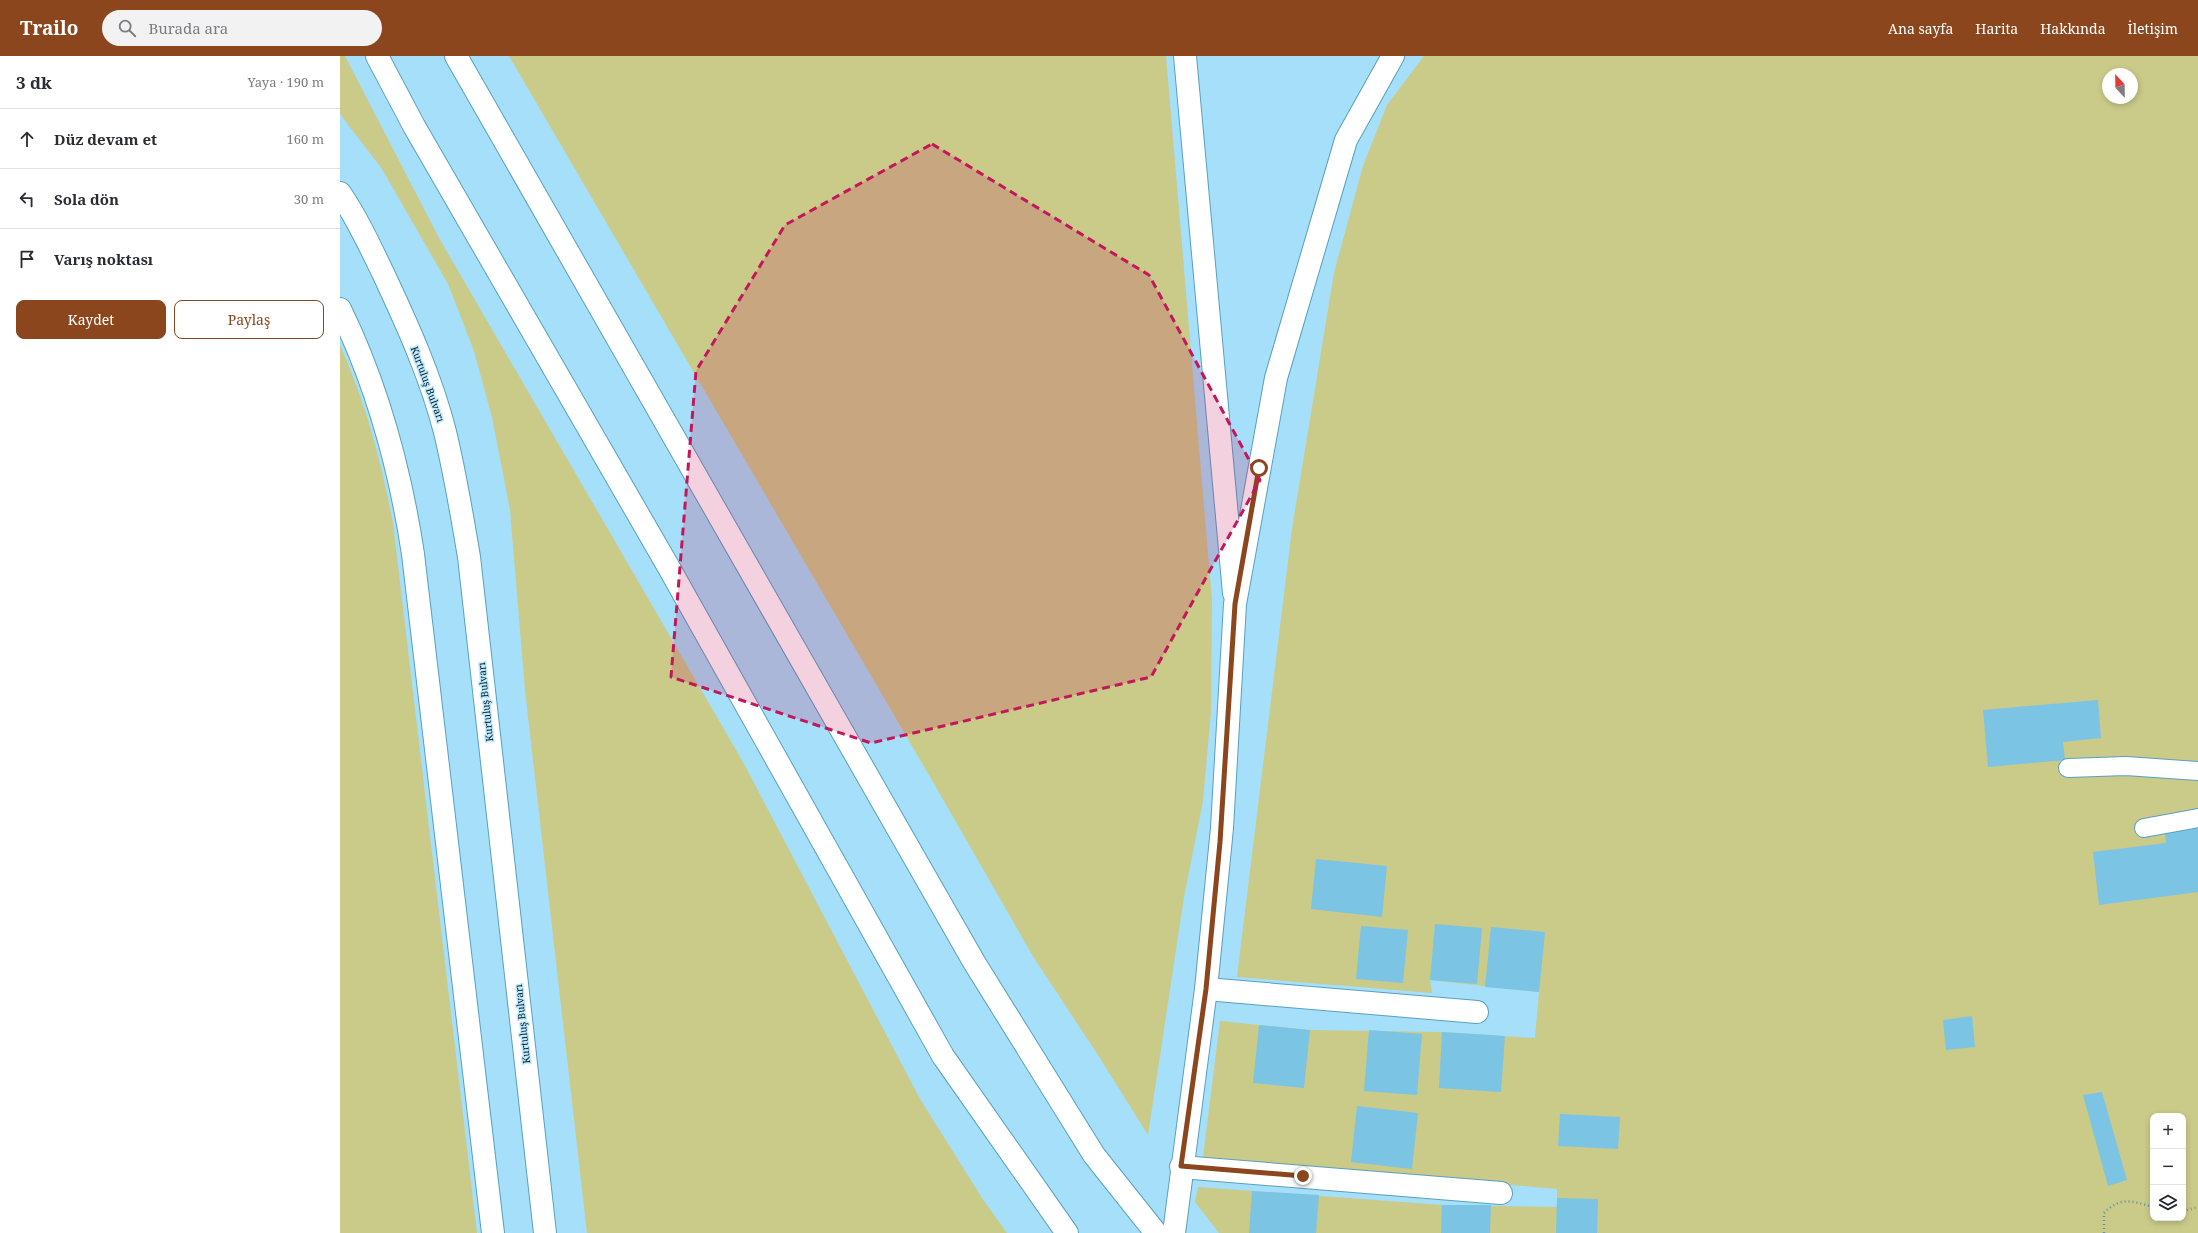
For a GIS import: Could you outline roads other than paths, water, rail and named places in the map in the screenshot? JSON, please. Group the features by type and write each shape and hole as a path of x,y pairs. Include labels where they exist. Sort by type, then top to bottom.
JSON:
{"main road":[{"path":"377,56 414,126 668,566 943,1056 1067,1233"},
{"path":"456,56 974,962 1094,1155 1156,1233"},
{"path":"1186,56 1235,604"},
{"path":"1174,1233 1181,1166 1206,989 1222,828 1235,604 1276,378 1346,140 1393,56"},
{"name":"Kurtuluş Bulvarı","path":"340,193 372,252 424,368 445,431 458,494 469,557 545,1233"},
{"path":"340,309 370,376 391,440 405,502 413,554 493,1233"},
{"path":"1206,989 1477,1012"},
{"path":"1181,1166 1501,1192"}],"lane":[{"path":"2068,768 2126,766 2198,771"},
{"path":"2144,828 2198,818"}]}
